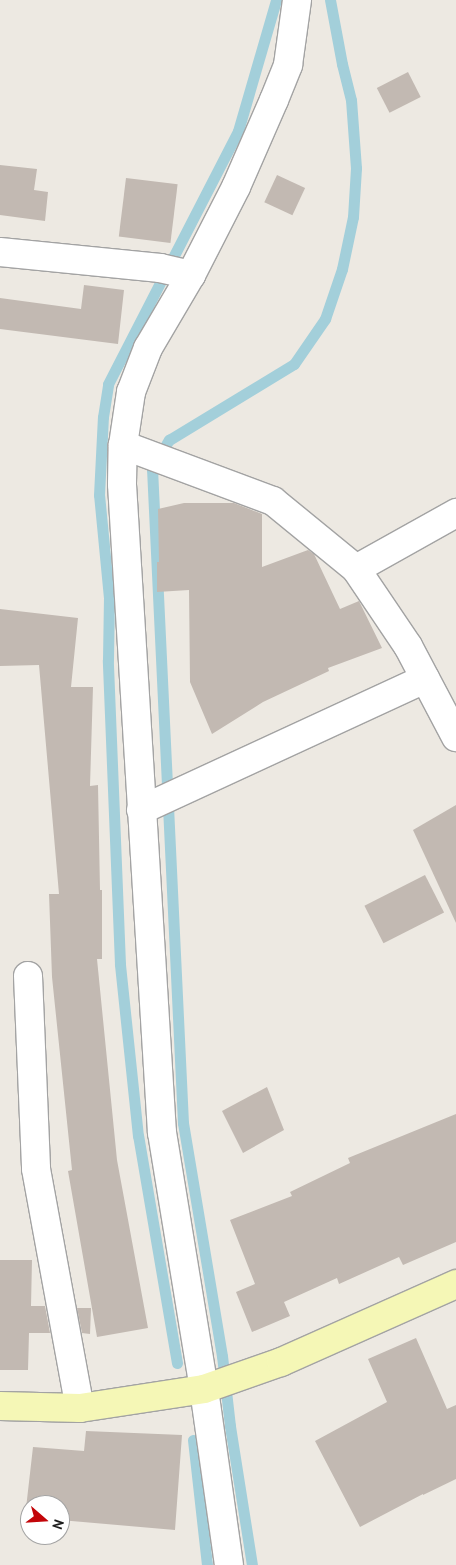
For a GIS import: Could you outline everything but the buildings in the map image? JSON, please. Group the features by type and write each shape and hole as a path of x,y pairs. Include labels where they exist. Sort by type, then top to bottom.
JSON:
{"street":[{"path":"229,1565 221,1383 162,1133 157,803 122,484 145,453 131,392 175,271 236,187 288,65 298,0"},
{"path":"0,252 175,271"},
{"path":"145,453 273,501 356,569 408,646 456,737"},
{"path":"356,569 456,514"},
{"path":"157,803 425,679"},
{"path":"28,976 36,1169 80,1408"},
{"path":"0,1406 80,1408 221,1383 281,1362 456,1284"}],"waterway":[{"path":"177,1363 138,1136 120,964 108,660 109,598 99,495 103,417 108,384 238,131 276,0"},
{"path":"252,1565 230,1426 222,1356 183,1123 152,469 169,440 294,364 325,319 342,269 353,217 356,168 351,100 330,0"},
{"path":"193,1440 207,1565"}]}
